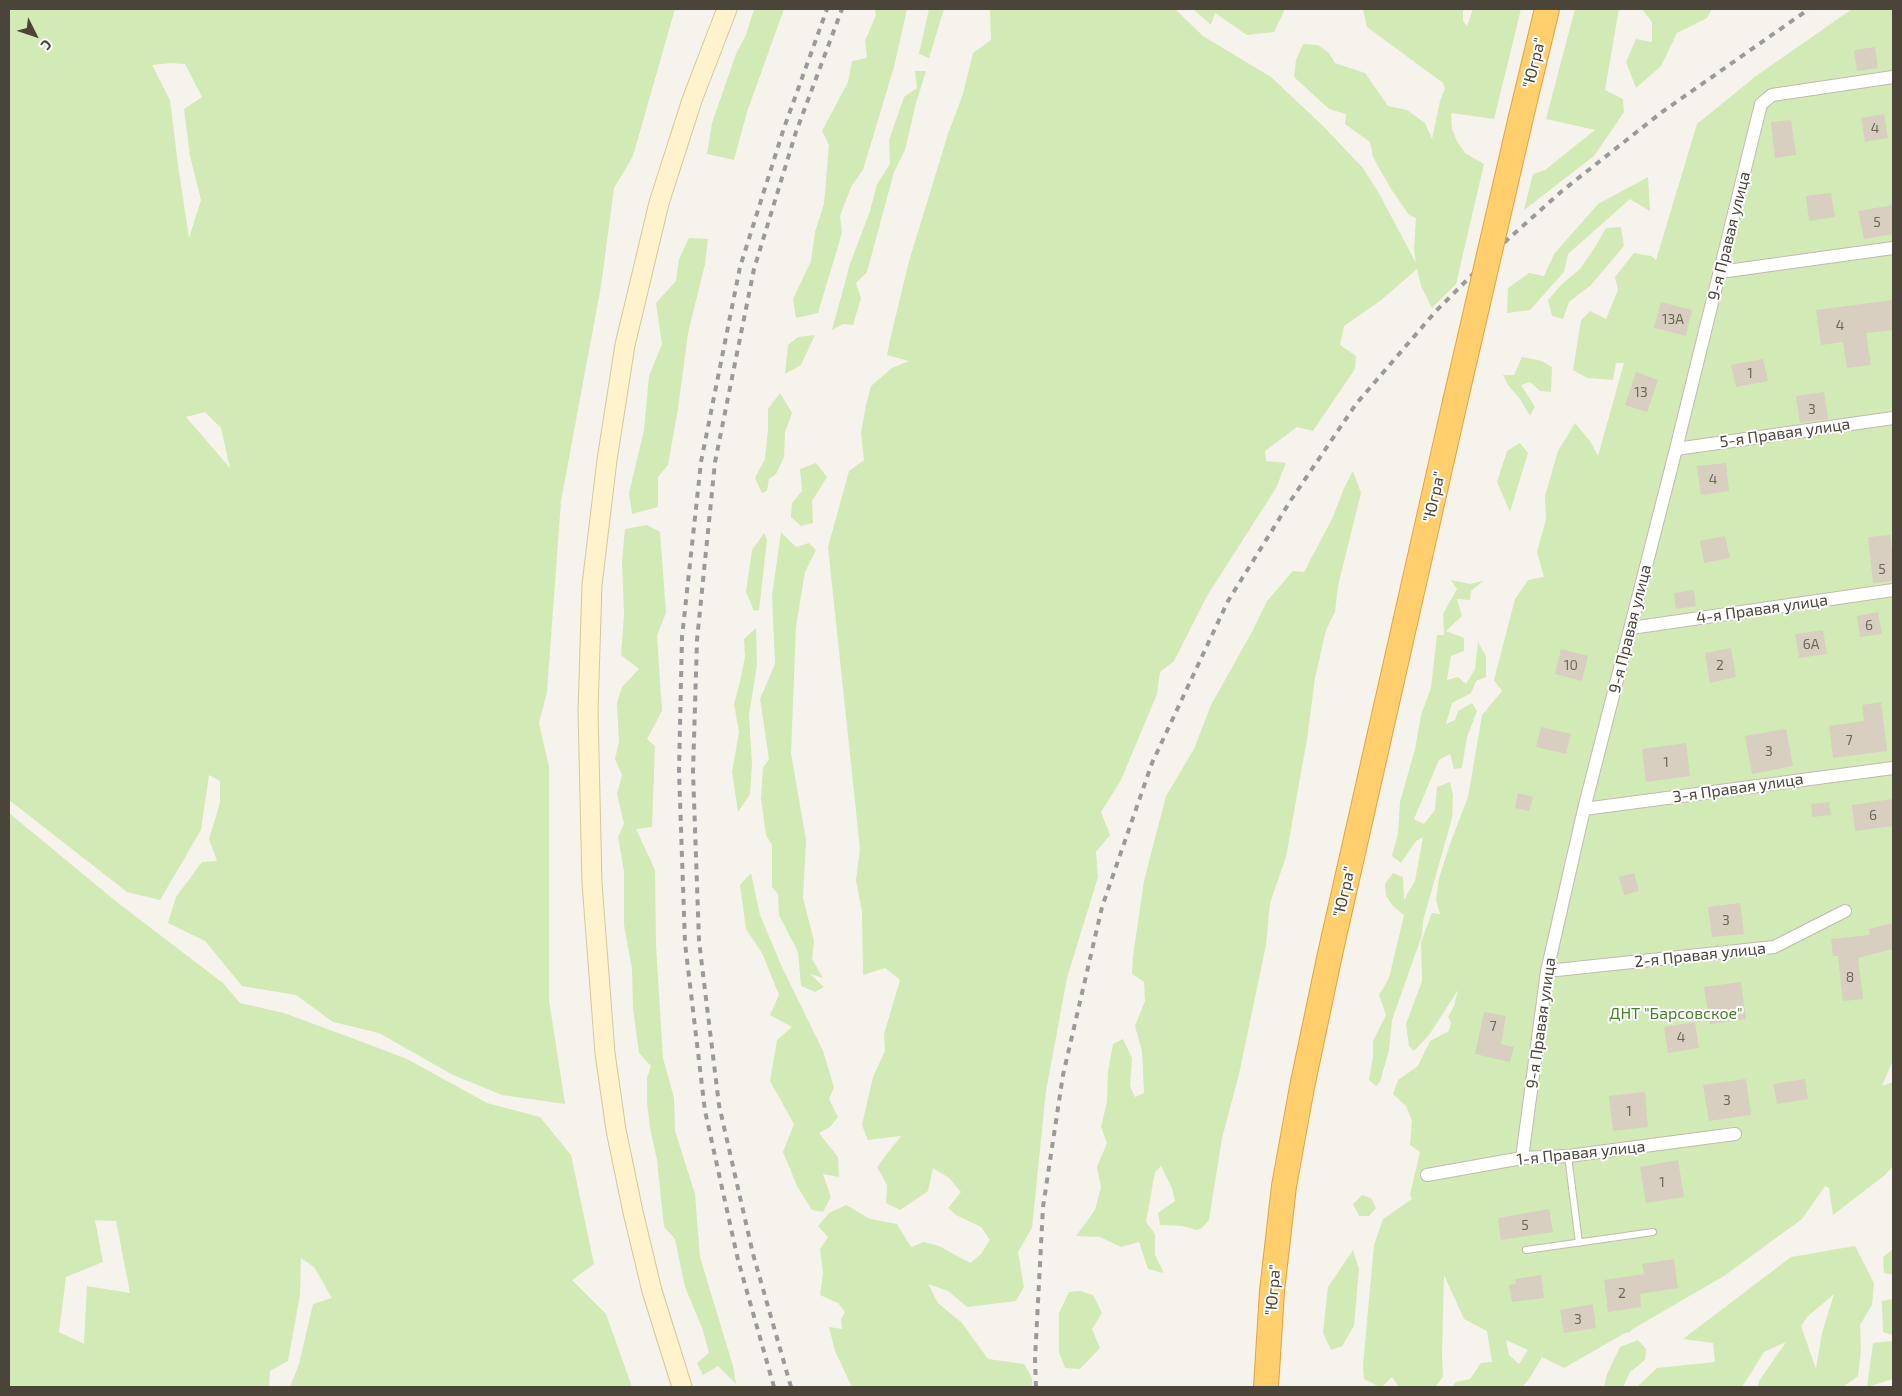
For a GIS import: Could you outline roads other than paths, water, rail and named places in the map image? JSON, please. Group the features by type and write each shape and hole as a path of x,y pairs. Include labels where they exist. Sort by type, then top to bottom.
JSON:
{"highway":[{"name":"\"Югра\"","path":"1266,1387 1272,1291 1283,1196 1302,1087 1330,954 1455,402 1547,9"}],"main road":[{"path":"682,1387 652,1291 632,1212 615,1120 606,1053 592,883 588,711 592,585 607,460 625,345 659,203 692,100 727,9"}],"street":[{"name":"9-я Правая улица","path":"1522,1158 1547,971 1584,809 1762,104 1772,95 1893,78"},
{"path":"1720,272 1893,248"},
{"name":"5-я Правая улица","path":"1676,449 1893,418"},
{"name":"4-я Правая улица","path":"1631,628 1893,590"},
{"name":"3-я Правая улица","path":"1584,809 1893,768"},
{"name":"2-я Правая улица","path":"1547,971 1774,946 1845,911"},
{"name":"1-я Правая улица","path":"1427,1175 1522,1158 1568,1156 1735,1134"}],"lane":[{"path":"1568,1156 1579,1243"},
{"path":"1526,1250 1653,1232"}],"railway":[{"path":"774,1387 738,1260 705,1111 685,943 679,771 682,637 701,462 740,267 784,128 827,9"},
{"path":"791,1387 753,1254 719,1105 699,941 693,772 697,640 715,462 754,269 796,132 842,9"},
{"path":"1036,1387 1035,1359 1043,1207 1063,1075 1102,907 1152,763 1228,601 1291,500 1356,404 1436,311 1508,239 1562,191 1662,112 1809,9"}],"park label":[{"name":"ДНТ \"Барсовское\"","path":"1676,1014"}]}
